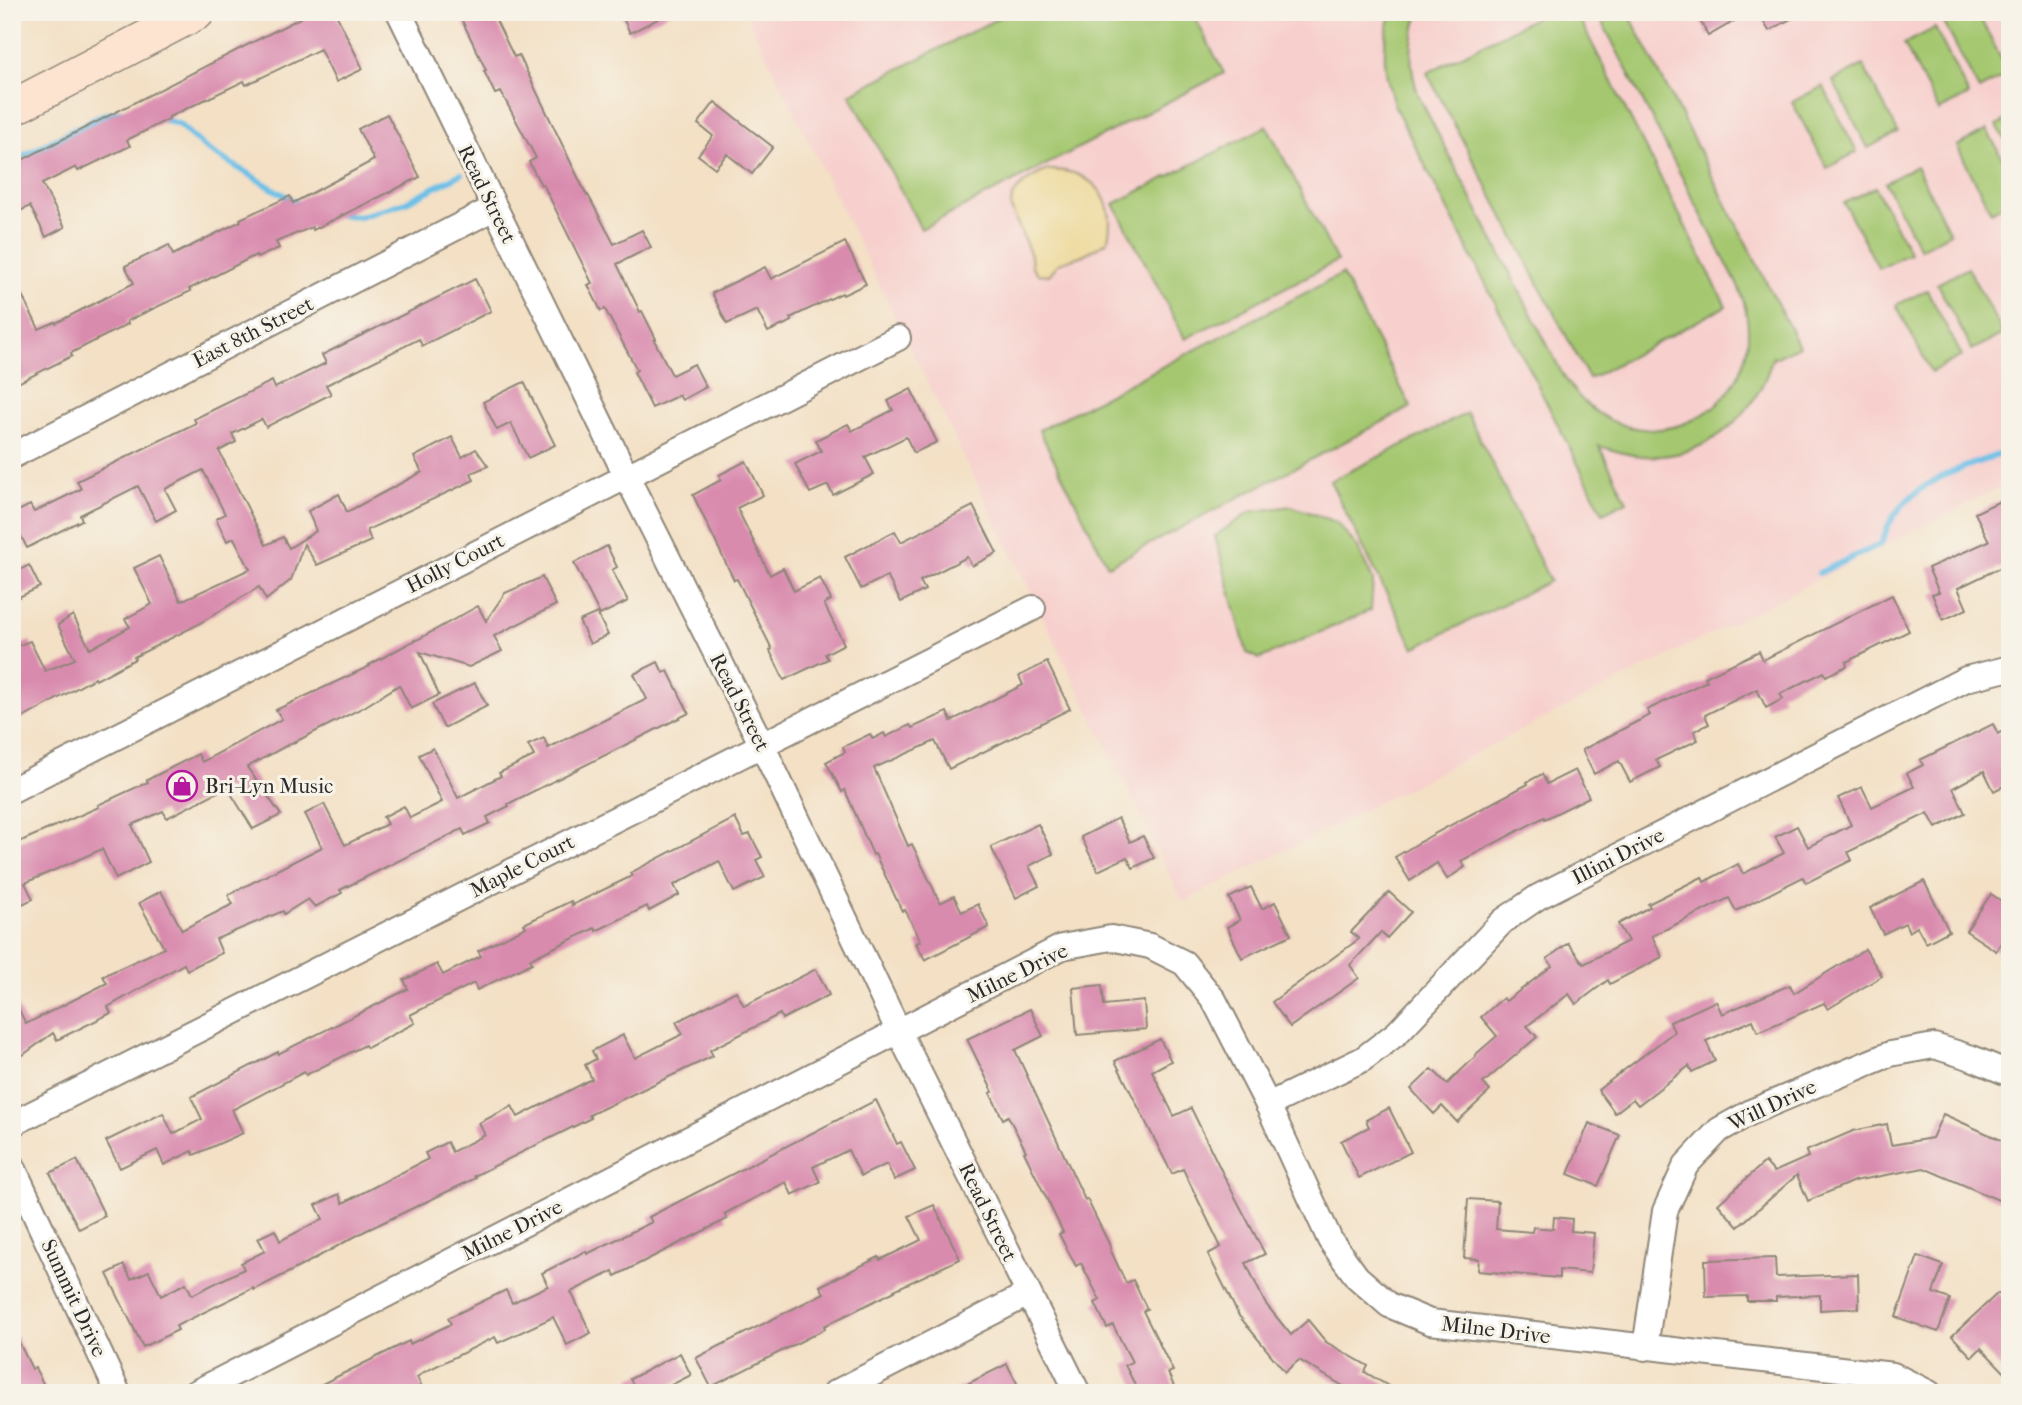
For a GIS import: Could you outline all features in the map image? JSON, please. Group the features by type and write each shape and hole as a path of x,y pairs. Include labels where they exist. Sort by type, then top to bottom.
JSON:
{"street":[{"path":"12,108 197,12"},
{"name":"Read Street","path":"399,12 762,745 1078,1393"},
{"name":"East 8th Street","path":"12,456 494,208"},
{"name":"Holly Court","path":"12,790 898,338"},
{"name":"Maple Court","path":"12,1125 1032,608"},
{"name":"Illini Drive","path":"1268,1105 1363,1059 1397,1033 1503,920 1538,897 1966,679 2010,668"},
{"name":"Milne Drive","path":"195,1393 1062,947 1111,938 1150,946 1184,963 1214,1000 1268,1105 1331,1240 1357,1277 1389,1305 1430,1322 1893,1375 1929,1393"},
{"name":"Will Drive","path":"1645,1348 1665,1212 1686,1165 1719,1130 1753,1111 1890,1054 1934,1046 2010,1074"},
{"name":"Summit Drive","path":"12,1165 118,1393"},
{"path":"835,1393 1028,1294"}],"shaded area":[{"path":"745,12 2010,12 2010,482 1183,902"}],"green space":[{"path":"1010,12 1192,12 1224,73 921,229 850,94"},
{"path":"1392,12 1420,12 1413,34 1411,55 1419,97 1563,375 1592,408 1626,426 1661,429 1694,419 1722,399 1741,369 1748,331 1739,288 1597,12 1628,12 1799,346 1775,358 1773,356 1755,398 1725,430 1707,442 1687,451 1665,456 1635,455 1599,446 1627,501 1603,513 1396,109 1385,61 1386,37"},
{"path":"1546,12 1576,12 1726,306 1589,379 1427,73"},
{"path":"1966,12 1977,12 2009,74 1979,90 1944,23"},
{"path":"1935,28 1969,95 1939,111 1904,44"},
{"path":"1863,65 1898,132 1868,148 1833,81"},
{"path":"1823,86 1857,152 1827,168 1792,102"},
{"path":"2010,118 2010,150 1997,125"},
{"path":"1267,126 1337,261 1185,339 1114,204"},
{"path":"1987,130 2010,173 2010,202 1991,212 1957,146"},
{"path":"1916,166 1950,233 1920,249 1885,183"},
{"path":"1875,187 1910,253 1879,269 1844,203"},
{"path":"1968,268 2003,334 1972,350 1937,284"},
{"path":"1342,274 1411,407 1108,566 1039,430"},
{"path":"1927,290 1962,356 1931,372 1896,305"},
{"path":"1467,413 1550,581 1414,648 1330,481"},
{"path":"1291,506 1336,522 1357,546 1373,580 1371,610 1259,659 1247,653 1215,536 1250,512"}],"sand":[{"path":"1048,170 1071,172 1090,182 1104,197 1110,220 1107,242 1083,255 1059,263 1049,275 1038,274 1032,266 1031,256 1011,208 1011,201 1018,189"}],"building":[{"path":"312,12 335,12 363,69 336,82 320,49 246,85 244,81 169,117 127,140 130,146 78,171 76,167 42,184 65,227 46,237 30,206 12,215 12,165"},
{"path":"458,12 492,12 514,57 519,55 587,196 614,244 642,230 651,247 617,264 672,375 694,364 706,387 682,400 679,395 652,408 634,372 637,370 605,309 601,311 588,285 592,283 543,184 541,185 529,162 536,158 501,92 495,94"},
{"path":"620,12 672,12 630,33"},
{"path":"1696,12 1750,12 1708,36"},
{"path":"1758,12 1803,12 1769,31"},
{"path":"715,102 773,147 752,174 727,154 715,168 698,155 713,136 698,124"},
{"path":"387,114 420,177 313,230 312,227 276,242 279,248 257,258 256,255 189,289 191,291 127,321 128,324 71,353 72,356 12,386 12,275 39,329 56,323 134,283 125,266 169,245 173,255 290,196 293,203 374,160 358,129"},
{"path":"845,242 866,284 790,318 792,321 768,332 757,310 727,324 712,293 765,267 771,279"},
{"path":"475,279 491,311 422,346 419,339 326,385 331,394 266,427 262,419 232,434 236,442 219,451 266,545 283,537 289,548 316,531 308,511 339,494 347,512 422,472 414,457 452,437 462,457 476,449 488,466 471,473 474,480 367,530 371,541 317,565 304,544 291,580 266,600 259,587 197,625 12,724 12,648 30,641 45,671 75,659 58,625 73,615 90,649 130,627 125,619 152,604 134,568 159,556 181,601 250,569 234,538 227,541 216,519 225,514 203,470 165,489 176,510 156,521 138,486 80,515 82,520 27,548 12,514 30,505 34,512 81,489 77,481 196,423 194,419 272,381 275,388 326,363 322,355"},
{"path":"524,382 555,445 528,458 511,423 497,430 483,402"},
{"path":"911,389 937,442 914,453 906,437 865,457 874,474 833,495 828,485 810,493 795,464 821,451 816,440 848,424 852,431 893,410 888,401"},
{"path":"746,461 763,495 737,508 770,575 783,568 794,591 820,578 831,600 824,604 844,644 825,654 828,659 784,680 770,651 772,649 737,579 734,580 693,495 721,480 719,475"},
{"path":"2004,499 2010,511 2010,563 1958,588 1967,609 1943,620 1932,594 1939,592 1928,568 1989,541 1975,513"},
{"path":"973,506 997,553 972,566 967,557 920,581 925,590 901,602 887,576 861,589 845,557 895,531 901,542"},
{"path":"607,546 617,567 612,570 628,601 600,615 574,563"},
{"path":"29,565 40,587 19,597 12,584 12,574"},
{"path":"542,577 556,605 494,636 502,651 469,667 420,652 439,695 411,709 399,685 364,707 247,767 281,815 253,829 227,787 167,818 163,811 132,825 149,862 116,879 102,849 25,883 33,899 12,909 12,845 99,807 98,805 148,782 147,780 198,754 202,762 282,719 276,710 370,666 478,606 486,621 505,593"},
{"path":"1892,595 1909,631 1846,662 1847,666 1826,676 1824,672 1780,694 1783,699 1766,708 1757,689 1705,715 1709,724 1694,731 1698,740 1656,760 1660,767 1630,782 1619,761 1594,774 1582,750 1650,715 1647,710 1707,681 1705,677 1759,651 1763,660"},
{"path":"597,613 608,635 590,644 579,621"},
{"path":"658,662 663,673 668,671 689,713 508,804 509,806 487,817 490,823 465,835 462,829 340,890 342,893 315,907 308,899 284,914 283,911 216,939 222,953 187,970 184,964 108,1007 111,1013 57,1040 53,1033 12,1063 12,996 26,1024 107,983 103,976 164,948 139,903 161,891 182,930 233,904 228,895 322,847 305,814 324,804 345,845 387,824 383,817 404,806 410,818 442,802 419,755 433,748 458,798 534,756 528,745 544,738 548,748 647,699 634,674"},
{"path":"1047,662 1070,709 949,769 935,741 874,768 908,846 912,844 940,903 954,896 962,912 978,904 989,927 925,960 916,943 921,941 905,910 902,911 875,854 873,855 845,790 842,792 826,762 845,752 843,747 870,734 873,739 884,733 886,737 947,712 951,721 1023,685 1019,676"},
{"path":"475,683 487,706 444,728 432,704"},
{"path":"1993,724 1998,734 2010,728 2010,783 1994,791 1984,771 1953,788 1965,813 1936,828 1928,813 1848,852 1852,860 1806,883 1803,877 1736,911 1729,898 1652,936 1662,957 1610,984 1608,980 1576,1004 1569,994 1527,1026 1537,1037 1483,1083 1490,1091 1457,1122 1442,1106 1434,1114 1411,1089 1432,1069 1447,1084 1497,1036 1481,1017 1503,998 1506,1001 1552,966 1547,959 1568,943 1584,964 1628,941 1618,924 1650,907 1648,904 1702,877 1704,882 1738,864 1743,874 1784,853 1775,837 1797,826 1808,847 1851,825 1838,798 1862,787 1872,807 1914,787 1907,773 1923,765 1920,760"},
{"path":"1575,770 1589,797 1545,819 1544,817 1461,861 1465,867 1447,879 1437,863 1410,881 1395,857 1542,774 1547,784"},
{"path":"735,818 744,836 750,834 762,857 756,860 765,877 734,892 719,861 674,885 679,895 649,911 647,906 596,931 595,928 530,959 532,963 477,990 474,983 410,1015 415,1023 306,1075 304,1072 232,1110 243,1133 194,1155 192,1151 164,1165 157,1150 120,1168 106,1141 163,1113 173,1134 202,1119 191,1097 408,989 404,980 437,964 443,975 481,956 478,951 526,927 524,924 571,901 572,905 632,876 630,873"},
{"path":"1118,818 1130,842 1143,836 1154,858 1133,868 1127,857 1098,871 1081,837"},
{"path":"1038,824 1053,854 1029,866 1039,886 1016,898 991,847"},
{"path":"1924,881 1949,931 1926,943 1917,927 1909,932 1905,923 1883,934 1870,908"},
{"path":"1251,887 1262,909 1275,902 1291,935 1242,958 1227,927 1240,920 1229,898"},
{"path":"1389,892 1411,912 1387,938 1381,932 1350,965 1359,978 1290,1027 1272,1002 1359,939 1351,932"},
{"path":"1991,894 2010,907 2010,949 2001,943 1996,951 1966,931"},
{"path":"1865,949 1882,976 1828,1009 1824,1003 1758,1032 1753,1020 1706,1041 1715,1061 1692,1072 1689,1066 1638,1105 1633,1099 1615,1113 1598,1090 1674,1032 1670,1022 1716,1001 1722,1014 1790,985 1794,993"},
{"path":"816,969 829,995 782,1019 780,1014 710,1050 713,1056 589,1115 591,1118 474,1176 476,1178 365,1231 254,1290 253,1288 176,1326 178,1330 143,1347 107,1274 124,1265 131,1279 149,1271 161,1296 186,1283 192,1295 244,1269 241,1263 265,1251 258,1238 275,1230 280,1241 323,1219 316,1205 339,1194 343,1203 428,1159 425,1153 447,1142 452,1152 485,1135 479,1123 512,1106 518,1117 592,1079 585,1065 596,1059 592,1051 623,1035 635,1058 683,1034 676,1022 736,991 744,1006"},
{"path":"1102,985 1104,1005 1144,1001 1146,1029 1077,1035 1073,988"},
{"path":"1030,1009 1043,1036 1015,1050 1126,1283 1133,1280 1147,1309 1143,1311 1173,1371 1168,1373 1177,1393 1139,1393 1125,1365 1132,1362 1113,1325 1107,1328 1095,1303 1100,1300 1081,1263 1076,1266 1059,1234 1063,1232 1024,1152 1026,1151 1008,1116 1003,1119 967,1039"},
{"path":"1160,1039 1171,1061 1152,1071 1174,1116 1191,1108 1265,1254 1246,1263 1265,1303 1291,1335 1308,1320 1326,1342 1368,1366 1365,1372 1400,1393 1355,1393 1299,1360 1285,1372 1239,1316 1208,1254 1221,1247 1183,1169 1172,1174 1115,1061"},
{"path":"876,1100 897,1144 901,1142 915,1170 894,1180 887,1164 861,1176 848,1150 813,1167 820,1182 792,1195 786,1182 724,1214 727,1219 615,1276 613,1271 571,1292 591,1333 567,1345 553,1317 498,1343 495,1337 424,1372 417,1377 425,1393 304,1393 409,1341 410,1344 451,1324 448,1318 506,1290 512,1303 548,1286 542,1273 652,1222 649,1217"},
{"path":"1389,1108 1411,1152 1359,1178 1341,1141 1369,1127 1366,1120"},
{"path":"1943,1114 2010,1144 2010,1205 1924,1168 1854,1181 1808,1201 1797,1175 1738,1227 1718,1204 1765,1162 1774,1172 1808,1157 1806,1151 1853,1131 1887,1124 1891,1145 1932,1138"},
{"path":"1589,1123 1620,1135 1598,1186 1568,1174"},
{"path":"77,1160 105,1216 79,1229 50,1173"},
{"path":"1468,1199 1498,1201 1496,1229 1532,1232 1533,1227 1553,1229 1554,1217 1572,1219 1571,1231 1594,1233 1590,1273 1559,1270 1559,1278 1478,1271 1479,1259 1464,1258"},
{"path":"934,1205 960,1259 894,1290 824,1326 825,1329 711,1387 696,1358 824,1293 820,1286 921,1240 909,1216"},
{"path":"1918,1256 1943,1265 1933,1293 1950,1299 1938,1332 1896,1317"},
{"path":"1775,1258 1776,1277 1858,1274 1859,1308 1820,1310 1820,1295 1776,1297 1776,1301 1747,1301 1747,1296 1706,1297 1705,1260"},
{"path":"1998,1293 2010,1305 2010,1378 1981,1348 1972,1357 1952,1336"},
{"path":"12,1328 32,1369 35,1368 48,1393 12,1393"},
{"path":"680,1353 691,1375 669,1386 672,1393 637,1393 630,1379"},
{"path":"1007,1364 1022,1393 949,1393"}],"waterway":[{"path":"12,162 103,115 123,111"},
{"path":"161,119 178,124 205,148 302,206"},
{"path":"336,214 359,217 406,202 461,174"},
{"path":"1819,573 1881,544 1889,524 1900,509 1926,485 1959,469 2010,451"}],"place":[{"name":"Bri-Lyn Music","path":"182,786"}]}
